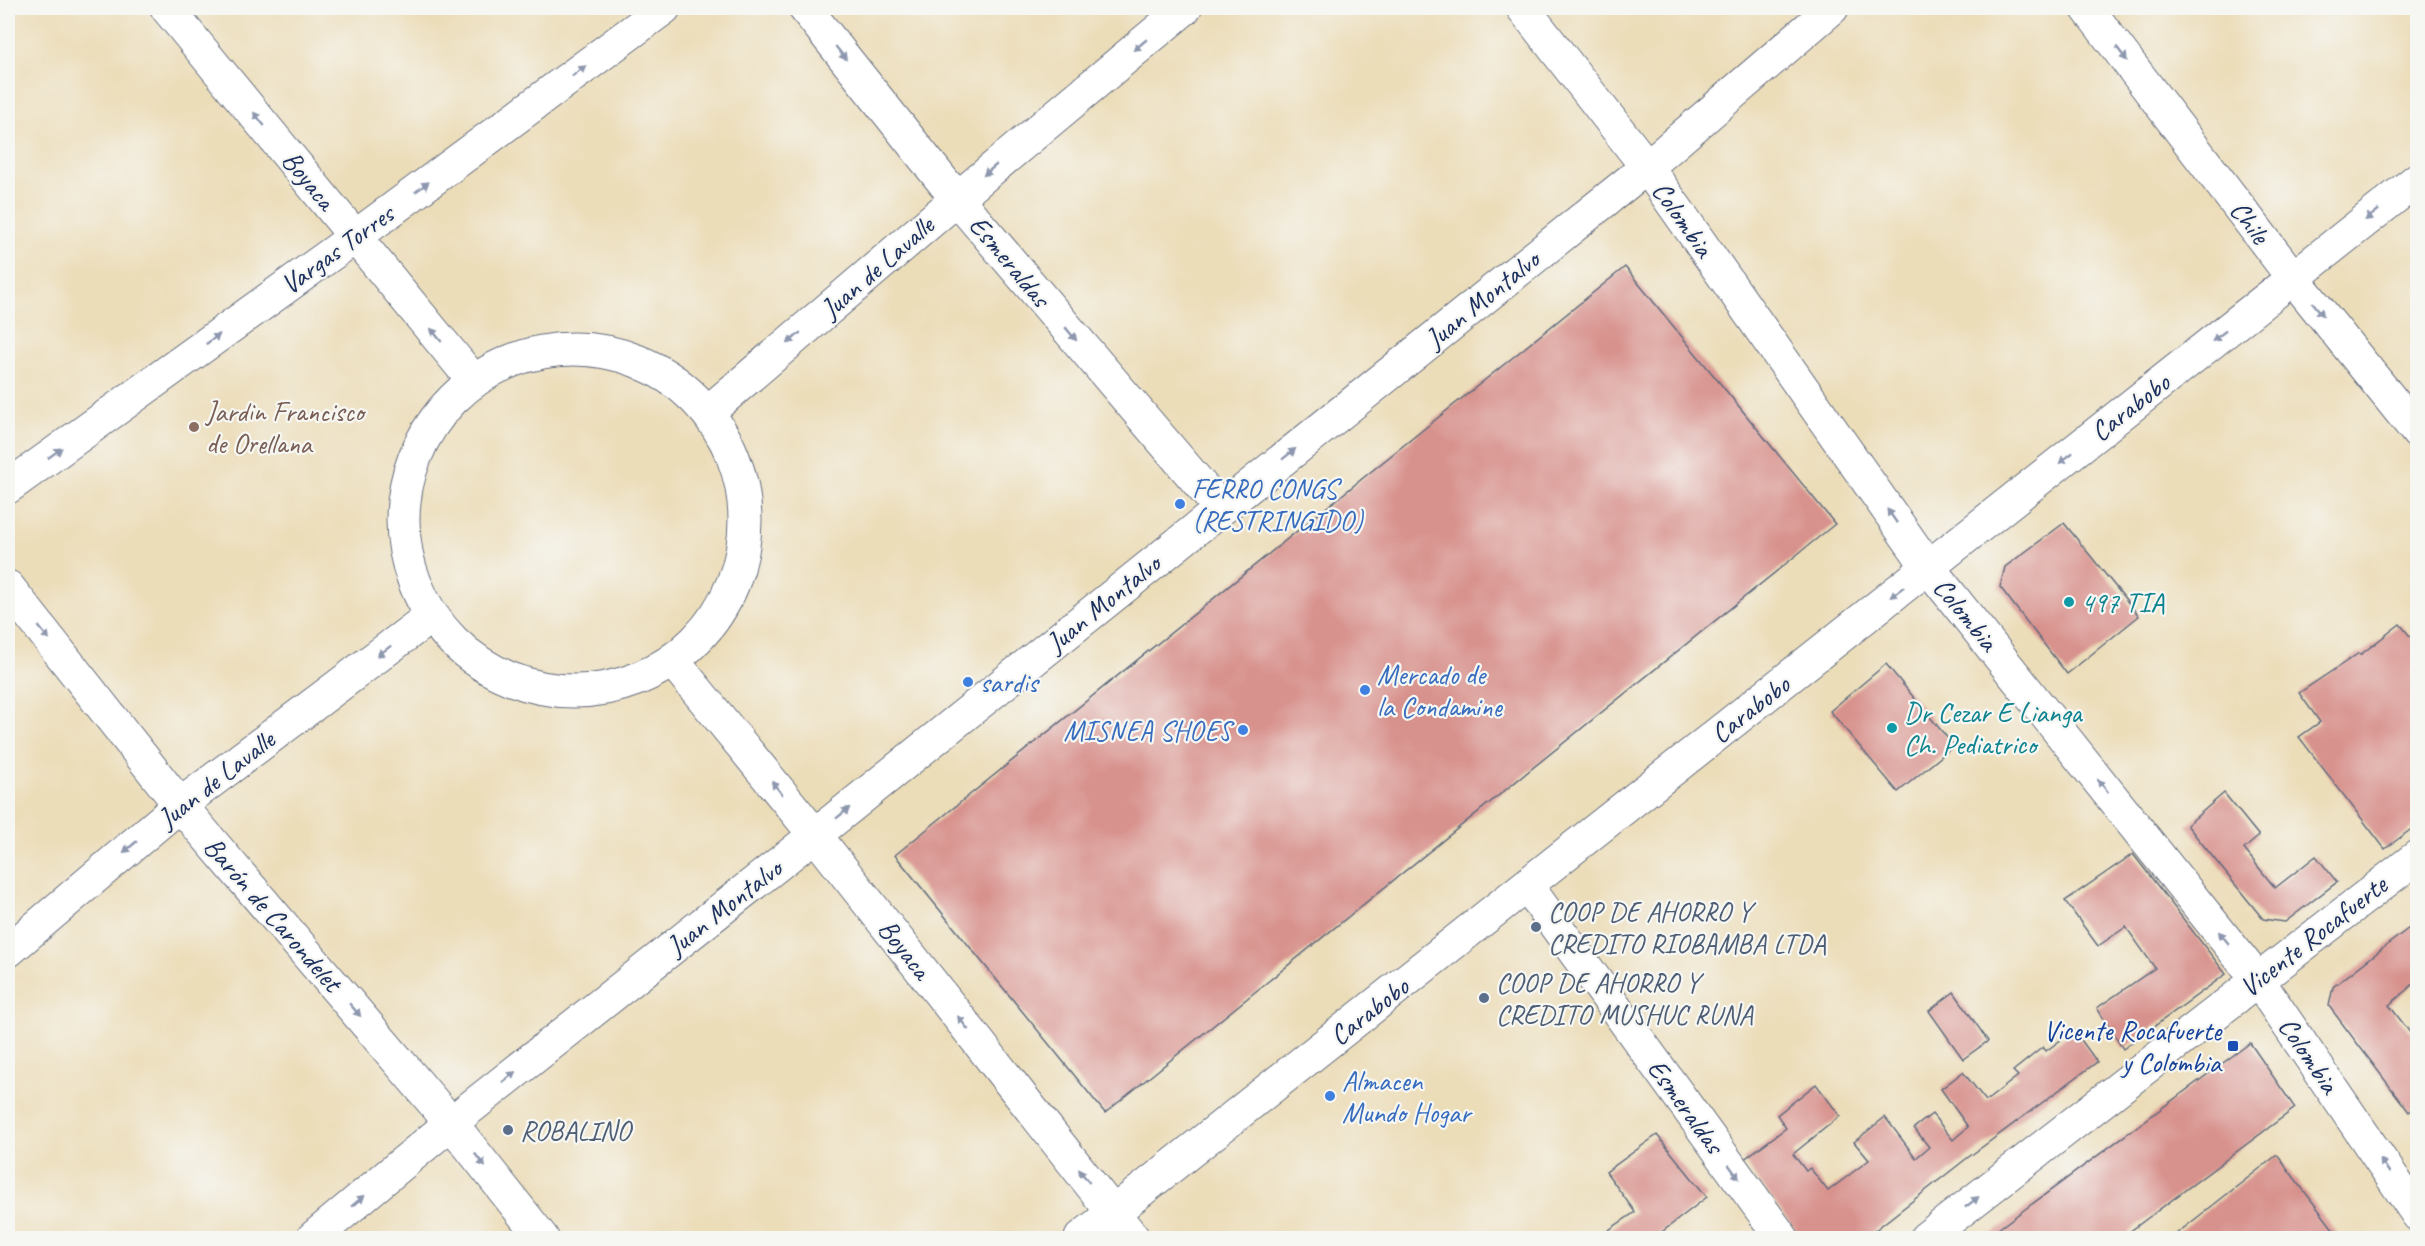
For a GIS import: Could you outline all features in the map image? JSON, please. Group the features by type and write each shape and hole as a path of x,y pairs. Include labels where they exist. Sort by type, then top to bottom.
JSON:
{"street":[{"name":"Boyaca","path":"167,8 473,380"},
{"name":"Vargas Torres","path":"8,487 356,237 664,8"},
{"name":"Esmeraldas","path":"805,8 957,199 1221,509"},
{"name":"Juan de Lavalle","path":"708,412 1185,8"},
{"name":"Colombia","path":"1523,8 1647,167 1928,567 2257,979 2418,1215"},
{"name":"Juan Montalvo","path":"313,1239 451,1123 815,835 1647,167 1833,8"},
{"name":"Chile","path":"2087,8 2293,278 2418,433"},
{"name":"Carabobo","path":"1081,1239 2418,178"},
{"path":"553,349 597,349 639,361 677,382 708,412 733,452 745,497 745,544 732,589 708,629 673,661 632,681 588,690 543,688 500,674 471,656 462,650 431,616 411,577 402,533 404,489 417,448 440,410 473,380 511,360 553,349"},
{"name":"Barón de Carondelet","path":"8,588 180,805 451,1123 542,1239"},
{"name":"Juan de Lavalle","path":"8,951 180,805 431,616"},
{"name":"Boyaca","path":"673,661 815,835 1133,1239"},
{"name":"Vicente Rocafuerte","path":"1926,1239 2257,979 2418,856"},
{"name":"Esmeraldas","path":"1527,886 1782,1239"}],"building":[{"name":"Mercado de la Condamine","path":"1625,267 1835,524 1105,1113 895,855"},
{"name":"497 TIA","path":"2064,523 2139,616 2067,674 2000,587 2005,567"},
{"path":"2400,624 2418,646 2418,824 2385,849 2299,737 2320,722 2299,693 2359,653 2360,655"},
{"name":"Dr Cezar E Lianga Ch. Pediatrico","path":"1886,664 1954,746 1898,792 1830,711"},
{"path":"2224,793 2259,836 2244,849 2275,888 2316,856 2337,882 2285,922 2263,919 2187,825"},
{"path":"2133,854 2226,974 2123,1049 2097,1008 2155,968 2126,927 2098,946 2065,901"},
{"path":"2418,921 2418,980 2389,1005 2415,1039 2418,1037 2418,1105 2409,1112 2329,1006 2333,987"},
{"path":"1954,992 1988,1041 1963,1059 1929,1011"},
{"path":"2074,1030 2097,1062 1966,1159 1865,1238 1801,1238 1743,1160 1786,1128 1777,1115 1816,1084 1840,1116 1793,1154 1806,1171 1810,1168 1828,1191 1869,1160 1854,1142 1885,1117 1916,1158 1929,1147 1914,1128 1932,1114 1953,1140 1968,1127 1941,1089 1963,1072 1986,1101 2018,1076 2013,1071 2043,1047 2046,1051"},
{"path":"2250,1043 2295,1108 2121,1238 1986,1238"},
{"path":"1657,1135 1707,1197 1654,1238 1611,1238 1606,1232 1635,1212 1606,1172"},
{"path":"2277,1155 2340,1238 2171,1238 2226,1195"}],"place":[{"name":"Jardin Francisco de Orellana","path":"194,427"},
{"name":"FERRO CONGS (RESTRINGIDO)","path":"1180,504"},
{"name":"497 TIA","path":"2069,602"},
{"name":"sardis","path":"968,682"},
{"name":"Mercado de la Condamine","path":"1365,690"},
{"name":"Dr Cezar E Lianga Ch. Pediatrico","path":"1892,728"},
{"name":"MISNEA SHOES","path":"1243,730"},
{"name":"COOP DE AHORRO Y CREDITO RIOBAMBA LTDA","path":"1536,927"},
{"name":"COOP DE AHORRO Y CREDITO MUSHUC RUNA","path":"1484,998"},
{"name":"Vicente Rocafuerte y Colombia","path":"2233,1046"},
{"name":"Almacen Mundo Hogar","path":"1330,1096"},
{"name":"ROBALINO","path":"508,1130"}]}
